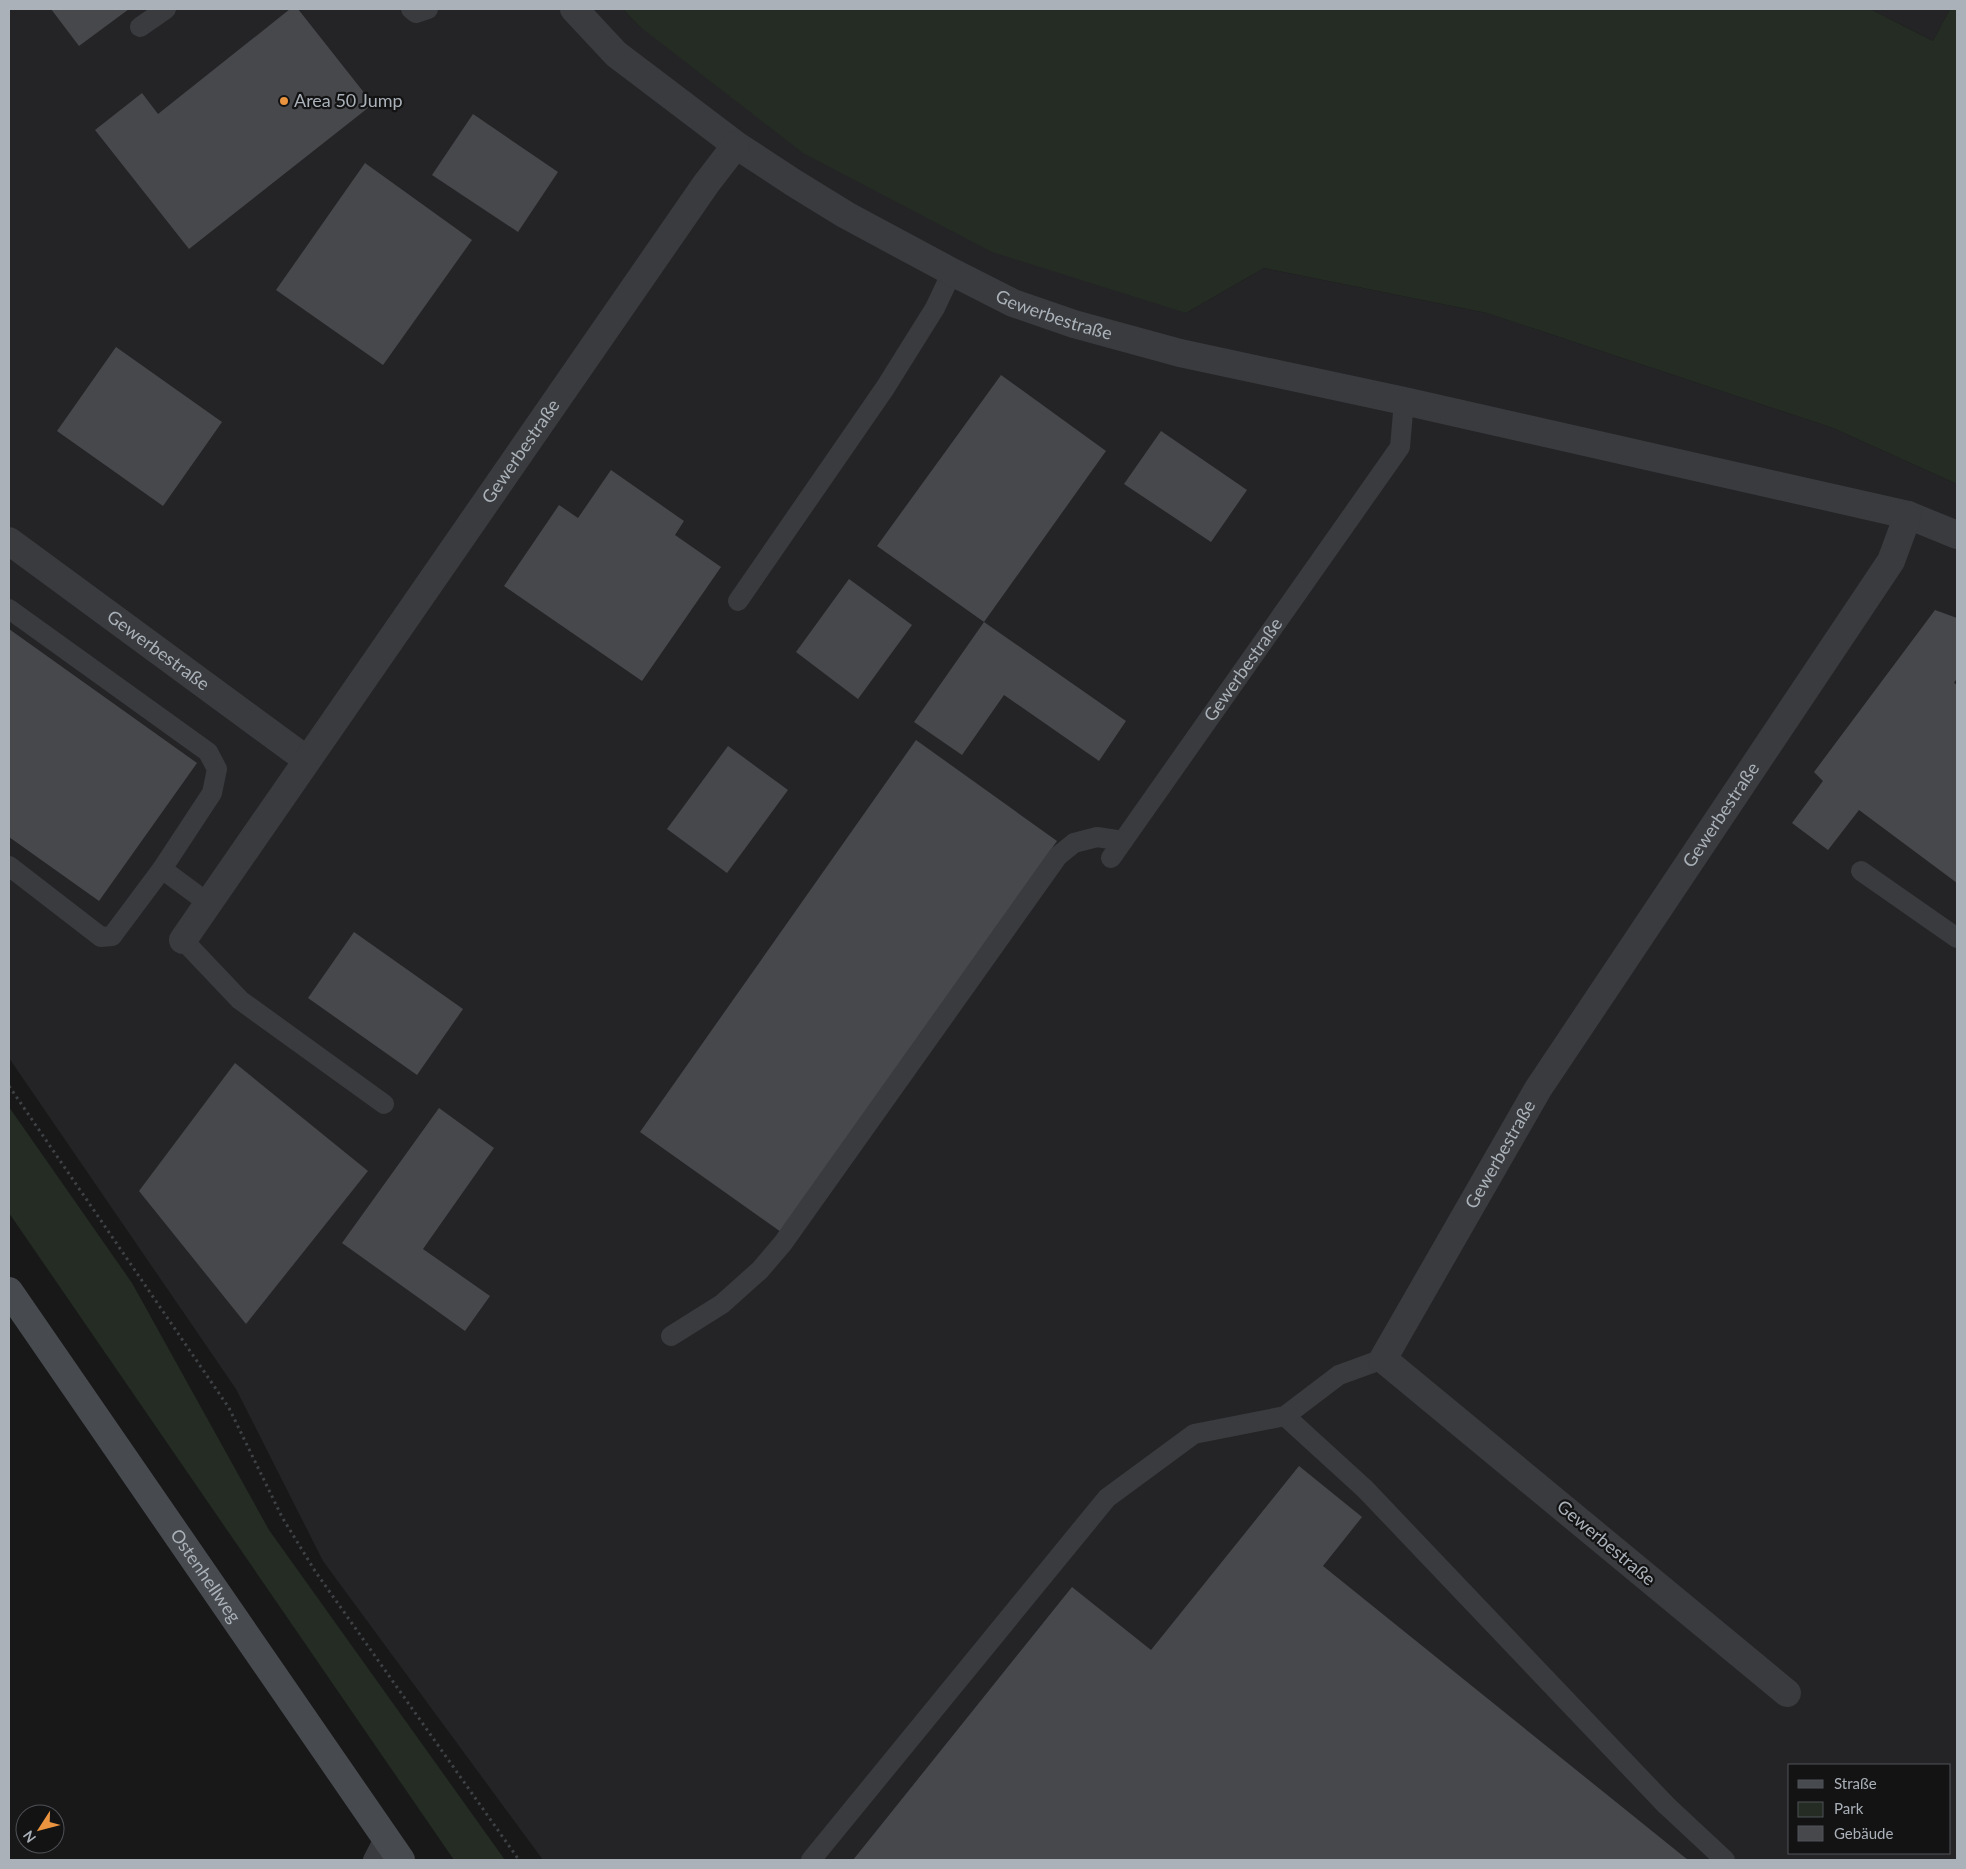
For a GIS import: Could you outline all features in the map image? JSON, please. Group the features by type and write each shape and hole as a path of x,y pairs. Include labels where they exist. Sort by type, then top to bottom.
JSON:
{"main road":[{"name":"Ostenhellweg","path":"9,1291 379,1848 401,1860"}],"street":[{"name":"Gewerbestraße","path":"574,9 616,54 736,145 846,214 952,272 1013,302 1074,324 1180,353 1404,401 1908,514 1957,534"},
{"name":"Gewerbestraße","path":"183,940 706,184 736,145"},
{"name":"Gewerbestraße","path":"1787,1693 1383,1359 1538,1089 1891,562 1908,514"},
{"name":"Gewerbestraße","path":"9,541 307,760"}],"lane":[{"path":"140,27 166,9"},
{"path":"411,9 416,13 428,9"},
{"path":"738,601 885,388 935,308 952,272"},
{"name":"Gewerbestraße","path":"1111,858 1400,447 1404,401"},
{"path":"9,609 208,752 217,769 212,793 162,869 112,936 101,937 9,866"},
{"path":"671,1336 722,1304 760,1270 783,1244 1058,856 1074,843 1097,838 1123,841"},
{"path":"162,869 208,903"},
{"path":"1861,871 1957,938"},
{"path":"183,940 240,1000 384,1104"},
{"path":"811,1860 1107,1498 1194,1434 1285,1416 1339,1375 1383,1359"},
{"path":"1285,1416 1365,1489 1666,1805 1725,1860"}],"path":[{"path":"9,1086 229,1408 282,1517 315,1571 519,1860"}],"shaded area":[{"path":"9,9 623,9 639,26 1186,313 1264,268 1487,313 1833,428 1957,484 1957,1860 543,1860 323,1561 236,1389 9,1058"},
{"path":"1870,9 1950,9 1933,41"}],"green space":[{"path":"623,9 1870,9 1933,41 1950,9 1957,9 1957,484 1833,428 1487,313 1264,268 1186,313 992,252 803,153 639,26"},
{"path":"9,1107 132,1283 269,1530 505,1860 454,1860 9,1213"}],"building":[{"path":"51,9 129,9 79,46"},
{"path":"290,9 298,9 373,104 189,249 95,130 142,93 158,114"},
{"path":"473,114 558,172 518,232 432,175"},
{"path":"365,163 472,240 383,365 276,290"},
{"path":"116,347 222,422 163,506 57,431"},
{"path":"1001,375 1106,451 984,622 877,546"},
{"path":"1161,431 1247,490 1211,542 1124,484"},
{"path":"611,470 684,521 675,535 721,567 642,681 504,586 559,505 578,518"},
{"path":"849,579 912,625 858,699 796,652"},
{"path":"1935,610 1957,618 1957,678 1954,683 1957,685 1957,883 1859,810 1828,850 1792,823 1823,781 1814,772"},
{"path":"984,622 1126,721 1099,761 1004,695 962,755 914,722"},
{"path":"9,629 197,763 99,901 9,837"},
{"path":"916,740 1057,841 781,1232 640,1132"},
{"path":"728,746 788,790 727,873 667,829"},
{"path":"354,932 463,1009 417,1075 308,998"},
{"path":"235,1063 368,1171 246,1324 139,1191"},
{"path":"439,1108 494,1148 423,1249 490,1296 465,1331 342,1243"},
{"path":"1299,1466 1362,1517 1323,1566 1688,1860 853,1860 1072,1587 1151,1650"}],"place":[{"name":"Area 50 Jump","path":"284,101"}]}
